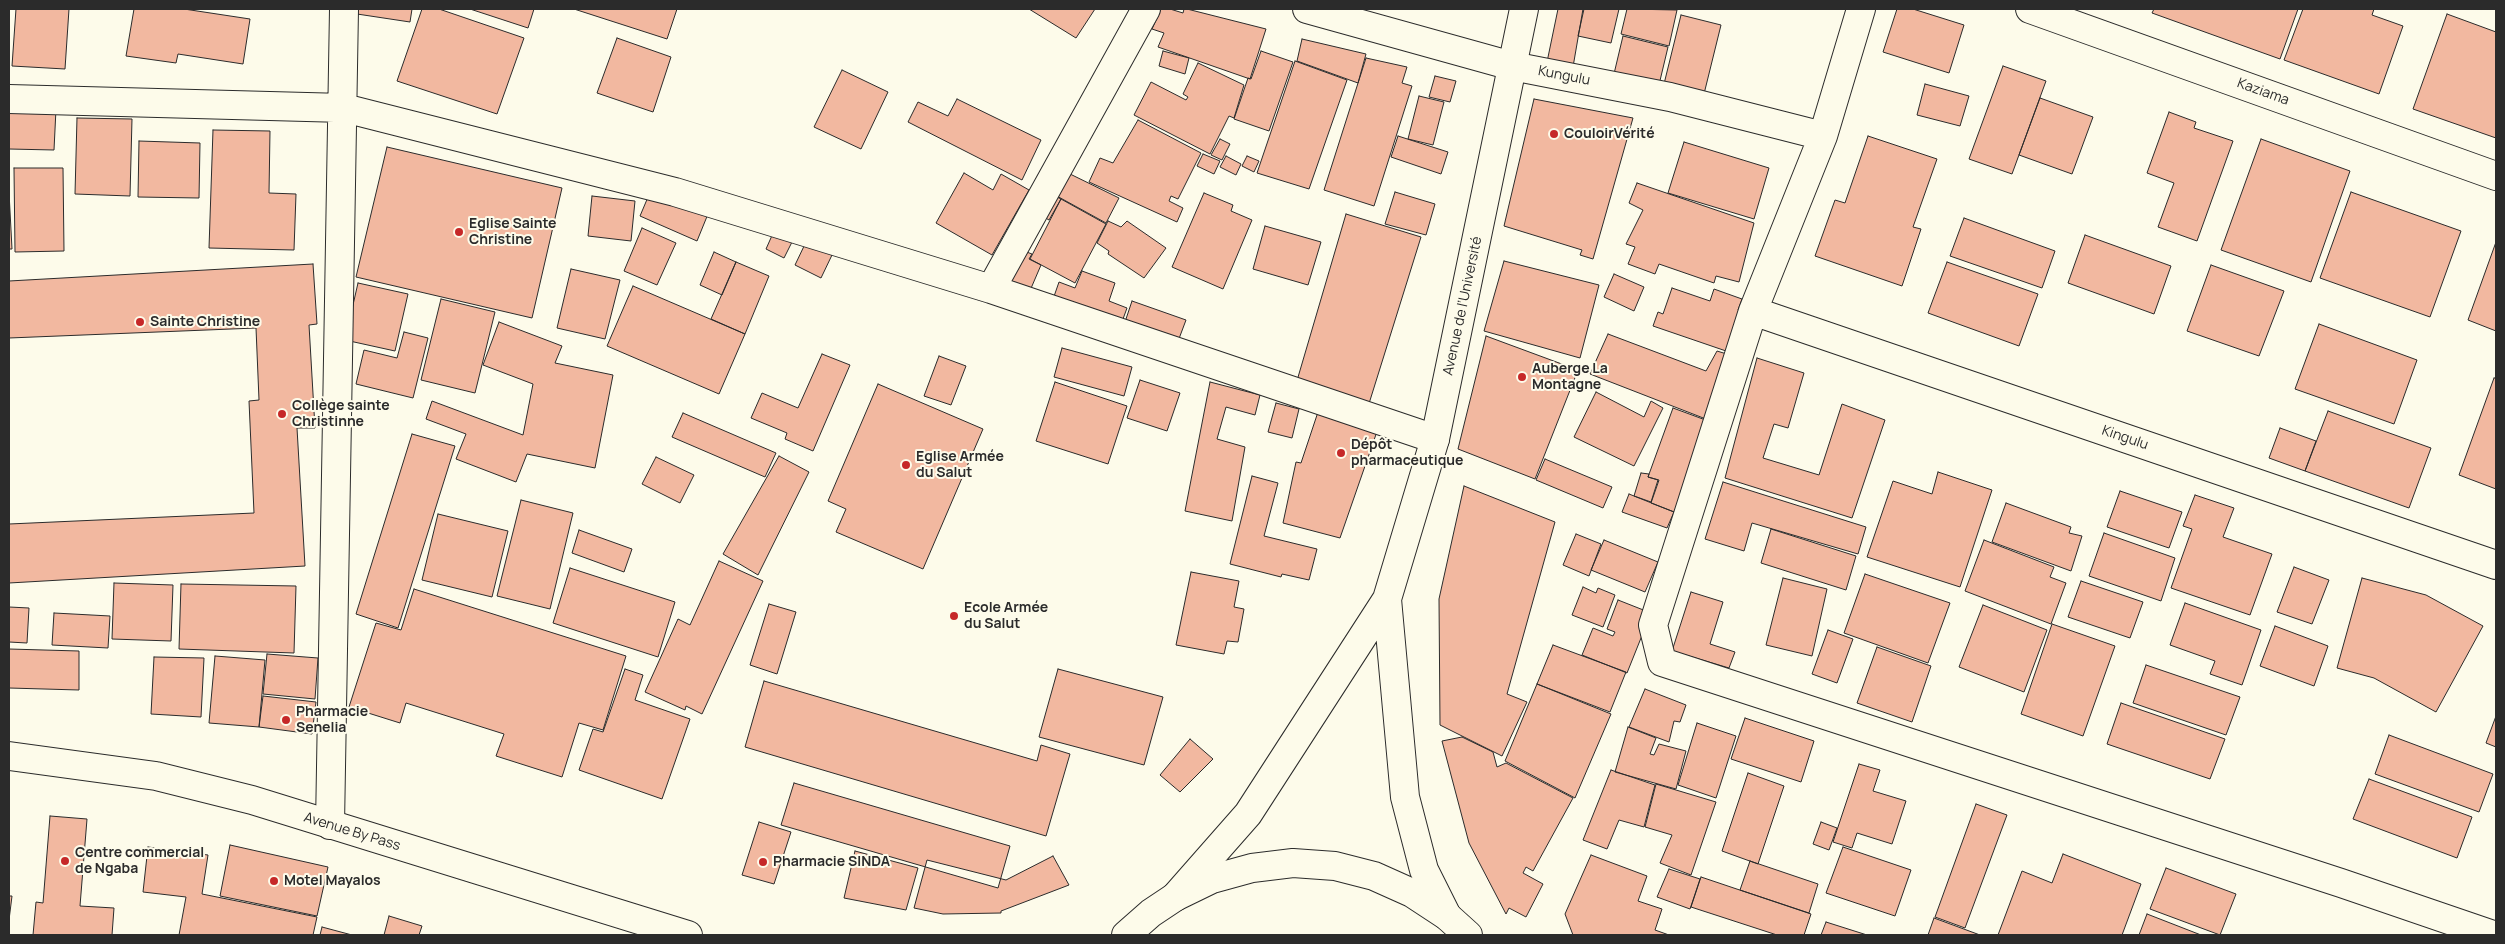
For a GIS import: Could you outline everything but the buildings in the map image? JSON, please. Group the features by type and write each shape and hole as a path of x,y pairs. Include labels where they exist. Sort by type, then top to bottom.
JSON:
{"main road":[{"path":"330,826 344,108 344,9"},
{"path":"990,290 1146,9"},
{"name":"Kungulu","path":"1307,9 1512,66 1670,97 1823,136"},
{"name":"Avenue de l’Université","path":"1387,599 1435,439 1524,9"},
{"path":"1861,9 1823,136 1753,311 1653,625 1662,662 2332,880 2493,935"},
{"name":"Kaziama","path":"2030,9 2496,176"},
{"path":"9,99 344,108 675,192 990,290 1435,439"},
{"name":"Kingulu","path":"1753,311 2496,565"},
{"path":"1175,897 1248,814 1387,599"},
{"path":"1387,599 1405,797 1424,870 1446,916"},
{"name":"Avenue By Pass","path":"9,756 156,776 252,800 330,826 688,935"},
{"path":"1126,935 1150,913 1175,897 1212,879 1252,868 1294,863 1335,866 1374,876 1412,893 1446,916 1468,935"}],"place":[{"name":"CouloirVérité","path":"1554,134"},
{"name":"Eglise Sainte Christine","path":"459,232"},
{"name":"Sainte Christine","path":"140,322"},
{"name":"Auberge La Montagne","path":"1522,377"},
{"name":"Collège sainte Christinne","path":"282,414"},
{"name":"Dépôt pharmaceutique","path":"1341,453"},
{"name":"Eglise Armée du Salut","path":"906,465"},
{"name":"Ecole Armée du Salut","path":"954,616"},
{"name":"Pharmacie Senelia","path":"286,720"},
{"name":"Centre commercial de Ngaba","path":"65,861"},
{"name":"Pharmacie SINDA","path":"763,862"},
{"name":"Motel Mayalos","path":"274,881"}]}
